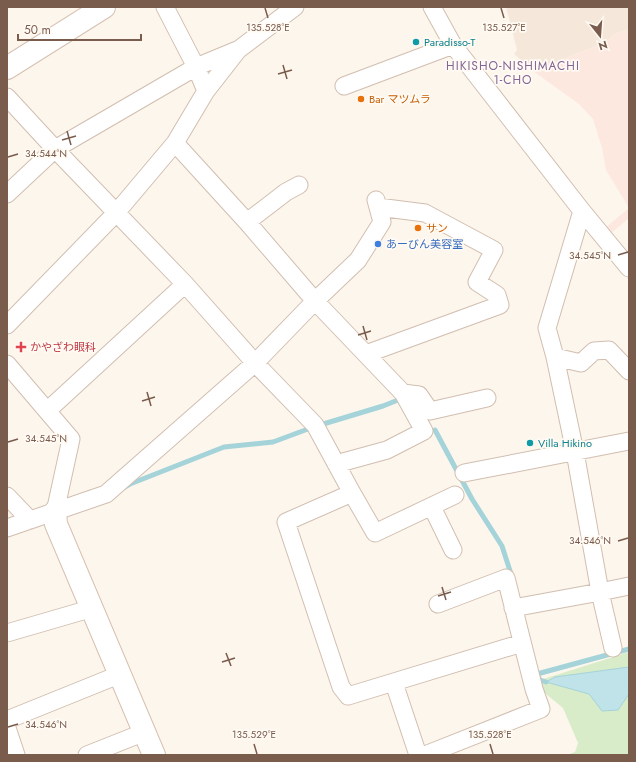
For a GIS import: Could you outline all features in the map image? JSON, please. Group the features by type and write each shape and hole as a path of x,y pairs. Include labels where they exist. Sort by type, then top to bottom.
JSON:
{"street":[{"path":"7,68 104,7"},
{"path":"165,7 196,66 206,91"},
{"path":"7,325 116,213 175,143 206,91 238,50 295,7"},
{"path":"432,7 453,45 582,211 629,268"},
{"path":"344,86 453,45"},
{"path":"7,194 55,149 196,66 238,50"},
{"path":"7,97 184,284 255,363 314,425 375,533 455,495"},
{"path":"175,143 247,222 315,301 403,393 424,431 387,450 336,464"},
{"path":"247,222 286,192 298,185"},
{"path":"7,528 106,494 255,363 315,301 358,260 382,222 377,203 425,213 494,250 477,282 497,295 500,305 366,354"},
{"path":"582,211 547,328 575,452 600,592 613,648"},
{"path":"47,411 184,284"},
{"path":"555,358 581,363 594,351 609,350 629,371"},
{"path":"7,364 71,439 55,512 56,524 93,608 154,755"},
{"path":"403,393 419,395 430,411 487,398"},
{"path":"464,473 629,442"},
{"path":"352,493 286,522 341,687 348,696 522,643"},
{"path":"7,496 30,520"},
{"path":"432,506 453,550"},
{"path":"394,683 416,754 541,709 522,643 506,578 438,604"},
{"path":"513,608 629,586"},
{"path":"7,633 93,608"},
{"path":"7,720 121,674"},
{"path":"7,728 16,755"},
{"path":"87,755 145,732"}],"shaded area":[{"path":"506,7 629,7 629,29 613,35 606,42 533,71 514,54 517,50"},
{"path":"629,29 629,208 606,170 602,148 593,119 579,104 533,71 606,42 613,35"},
{"path":"629,208 629,218 609,235 605,228"}],"green space":[{"path":"629,652 629,755 567,755 575,752 578,743 563,708 540,689 537,681"}],"water":[{"path":"629,667 629,694 618,710 602,711 589,694 546,682 555,677"}],"waterway":[{"path":"320,425 398,400"},
{"path":"123,488 224,447 273,442 308,429"},
{"path":"435,430 472,499 502,546 512,577"},
{"path":"537,674 629,649"},
{"path":"538,677 540,680 546,682"}],"place":[{"name":"Paradisso-T","path":"416,42"},
{"name":"Bar マツムラ","path":"361,99"},
{"name":"サン","path":"418,228"},
{"name":"あーびん美容室","path":"378,244"},
{"name":"かやざわ眼科","path":"21,347"},
{"name":"Villa Hikino","path":"530,443"}],"district":[{"name":"HIKISHO-NISHIMACHI 1-CHO","path":"513,73"}]}
